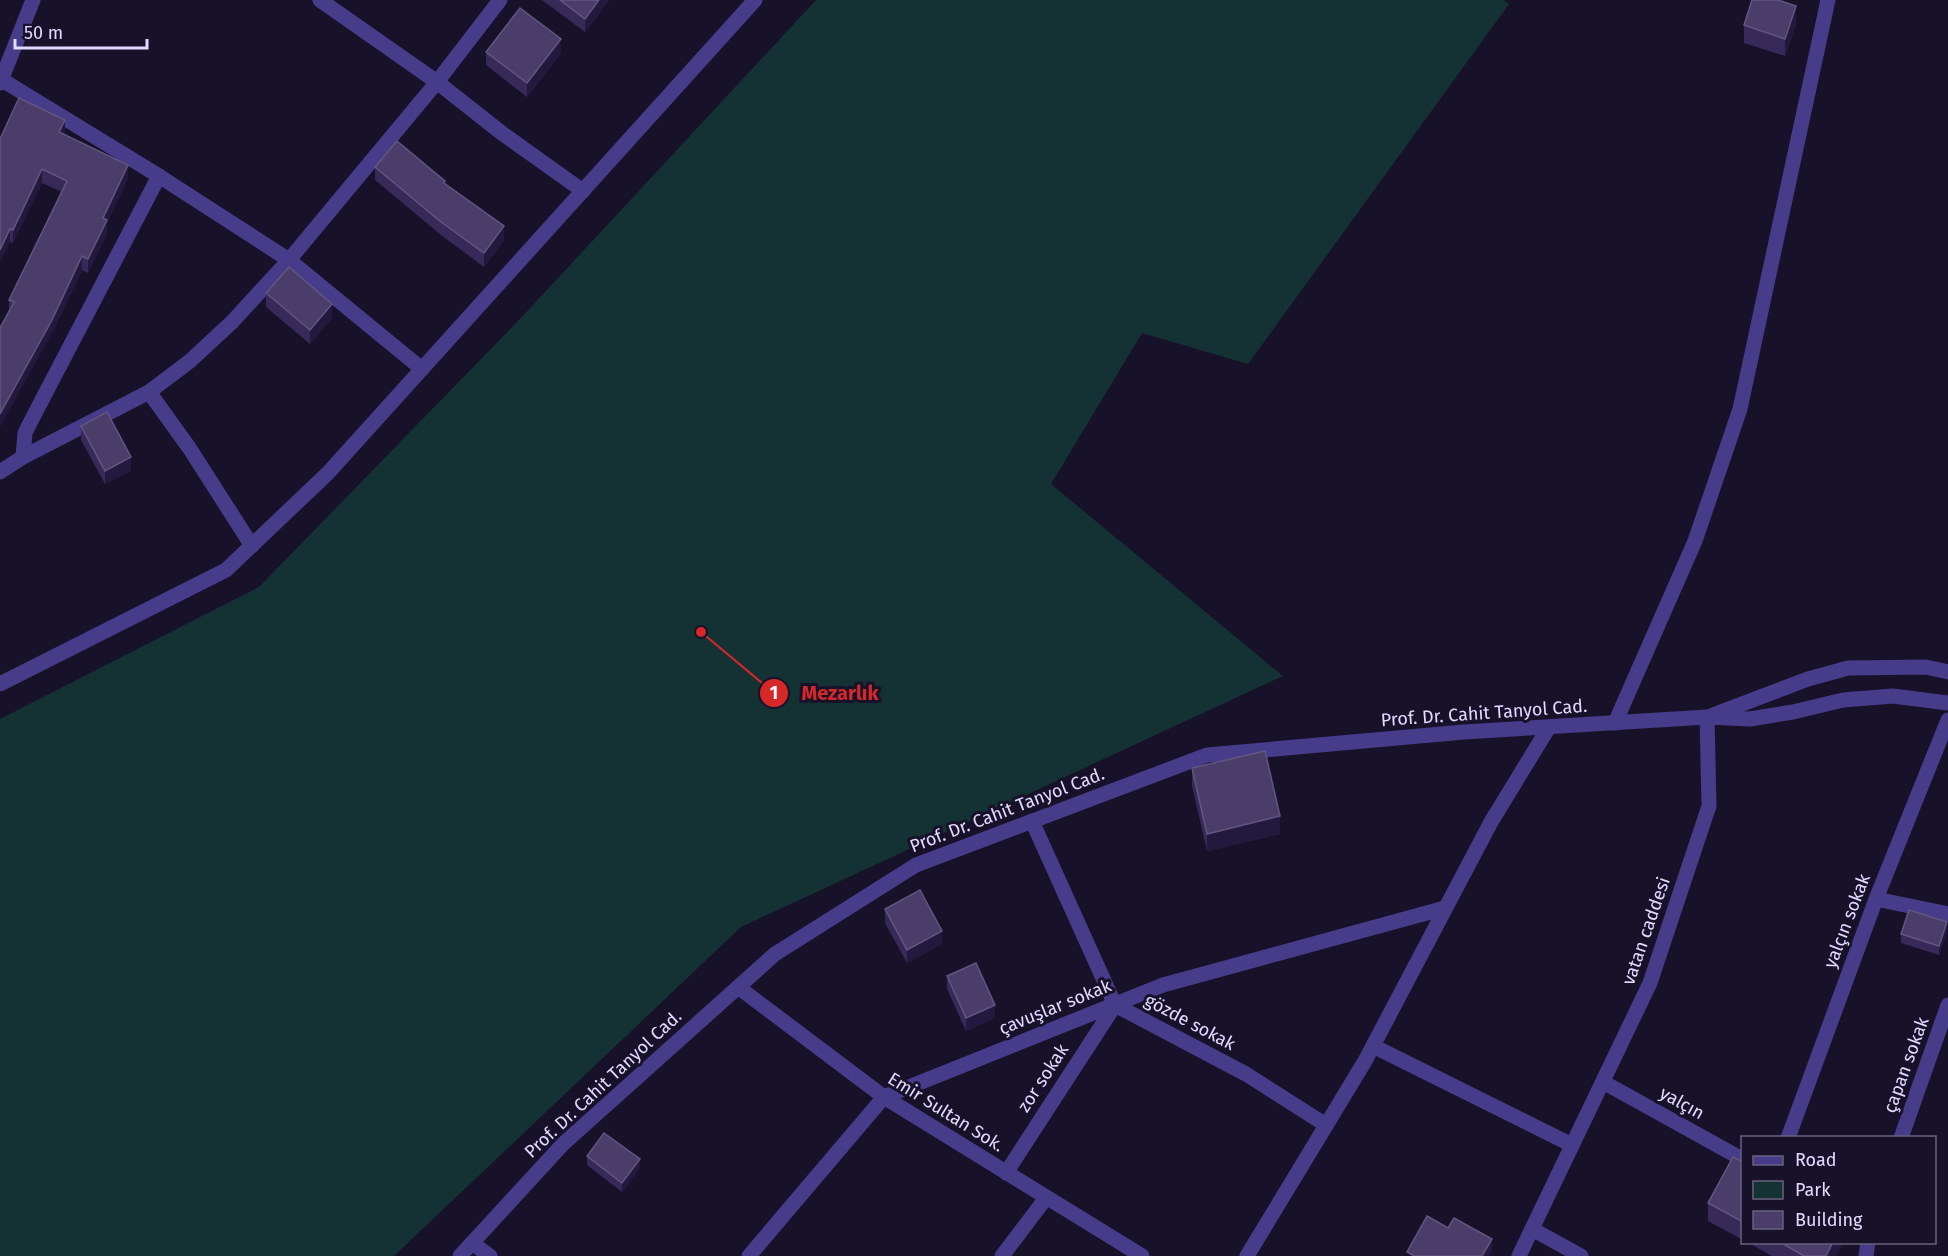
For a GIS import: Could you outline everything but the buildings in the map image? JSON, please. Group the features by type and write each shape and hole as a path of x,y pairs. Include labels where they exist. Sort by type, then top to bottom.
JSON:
{"street":[{"path":"33,0 1,82 159,177 290,260 422,369"},
{"path":"320,0 437,82 502,134 583,191"},
{"path":"0,472 23,457 149,392 190,361 232,322 290,260 437,82 500,0"},
{"path":"0,684 226,570 328,473 755,0"},
{"path":"1615,723 1695,542 1740,409 1828,0"},
{"path":"23,457 25,433 159,177"},
{"path":"149,392 190,449 252,546"},
{"path":"1707,717 1808,679 1848,668 1926,667 1948,672"},
{"path":"1707,717 1750,719 1843,700 1893,696 1948,703"},
{"name":"Prof. Dr. Cahit Tanyol Cad.","path":"460,1256 563,1144 775,954 916,865 1207,755 1464,732 1707,717"},
{"name":"vatan caddesi","path":"1519,1256 1650,982 1709,806 1707,717"},
{"name":"yalçın sokak","path":"1788,1136 1876,899 1948,720"},
{"path":"1247,1256 1373,1046 1491,822 1549,727"},
{"name":"gözde sokak","path":"1032,821 1115,1005 1246,1074 1326,1125"},
{"path":"1876,899 1948,914"},
{"name":"çavuşlar sokak","path":"749,1256 884,1097 1162,985 1445,908"},
{"name":"Emir Sultan Sok.","path":"738,987 884,1097 1142,1256"},
{"name":"zor sokak","path":"1006,1173 1115,1005"},
{"name":"çapan sokak","path":"1901,1136 1948,1005"},
{"path":"1373,1046 1572,1145"},
{"name":"yalçın","path":"1603,1082 1741,1158"},
{"path":"1002,1256 1046,1198"},
{"path":"1532,1229 1581,1256"},
{"path":"472,1243 490,1256"}],"green space":[{"path":"816,0 1503,0 1509,4 1248,364 1142,333 1051,484 1283,676 741,927 394,1256 0,1256 0,719 259,587 519,320"}],"place":[{"name":"Mezarlık","path":"701,632"}]}
